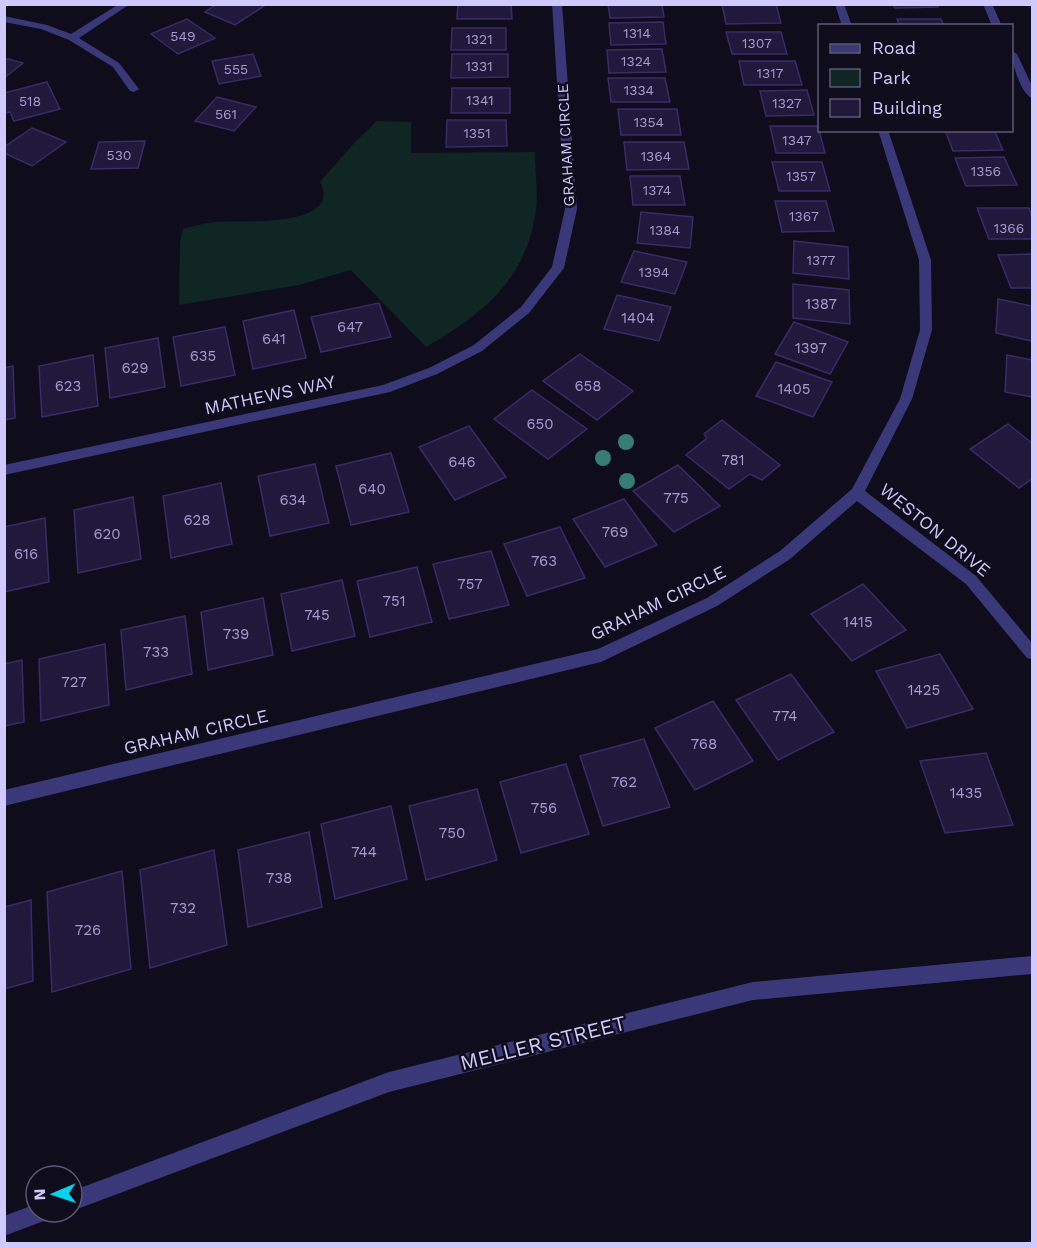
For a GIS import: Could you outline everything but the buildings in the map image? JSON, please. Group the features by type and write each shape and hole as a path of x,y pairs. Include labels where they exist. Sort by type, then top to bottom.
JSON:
{"street":[{"path":"72,38 126,4"},
{"name":"GRAHAM CIRCLE","path":"525,310 558,268 571,209 557,4"},
{"path":"839,4 846,24"},
{"path":"987,4 996,24"},
{"path":"4,19 44,27 72,38 116,65 134,89"},
{"path":"1013,58 1032,95"},
{"name":"GRAHAM CIRCLE","path":"4,798 600,655 712,602 785,555 857,493 906,399 926,330 925,260 885,132"},
{"name":"MATHEWS WAY","path":"4,470 385,389 433,371 478,348 525,310"},
{"name":"WESTON DRIVE","path":"857,493 971,580 1032,653"},
{"name":"MELLER STREET","path":"84,1196 389,1082 753,991 1032,965"},
{"path":"4,1226 24,1219"}],"green space":[{"path":"377,121 411,122 411,153 535,152 537,201 529,241 509,279 481,309 464,323 426,347 351,270 299,285 179,305 180,242 183,229 215,222 285,219 303,215 317,208 323,197 320,182"}]}
